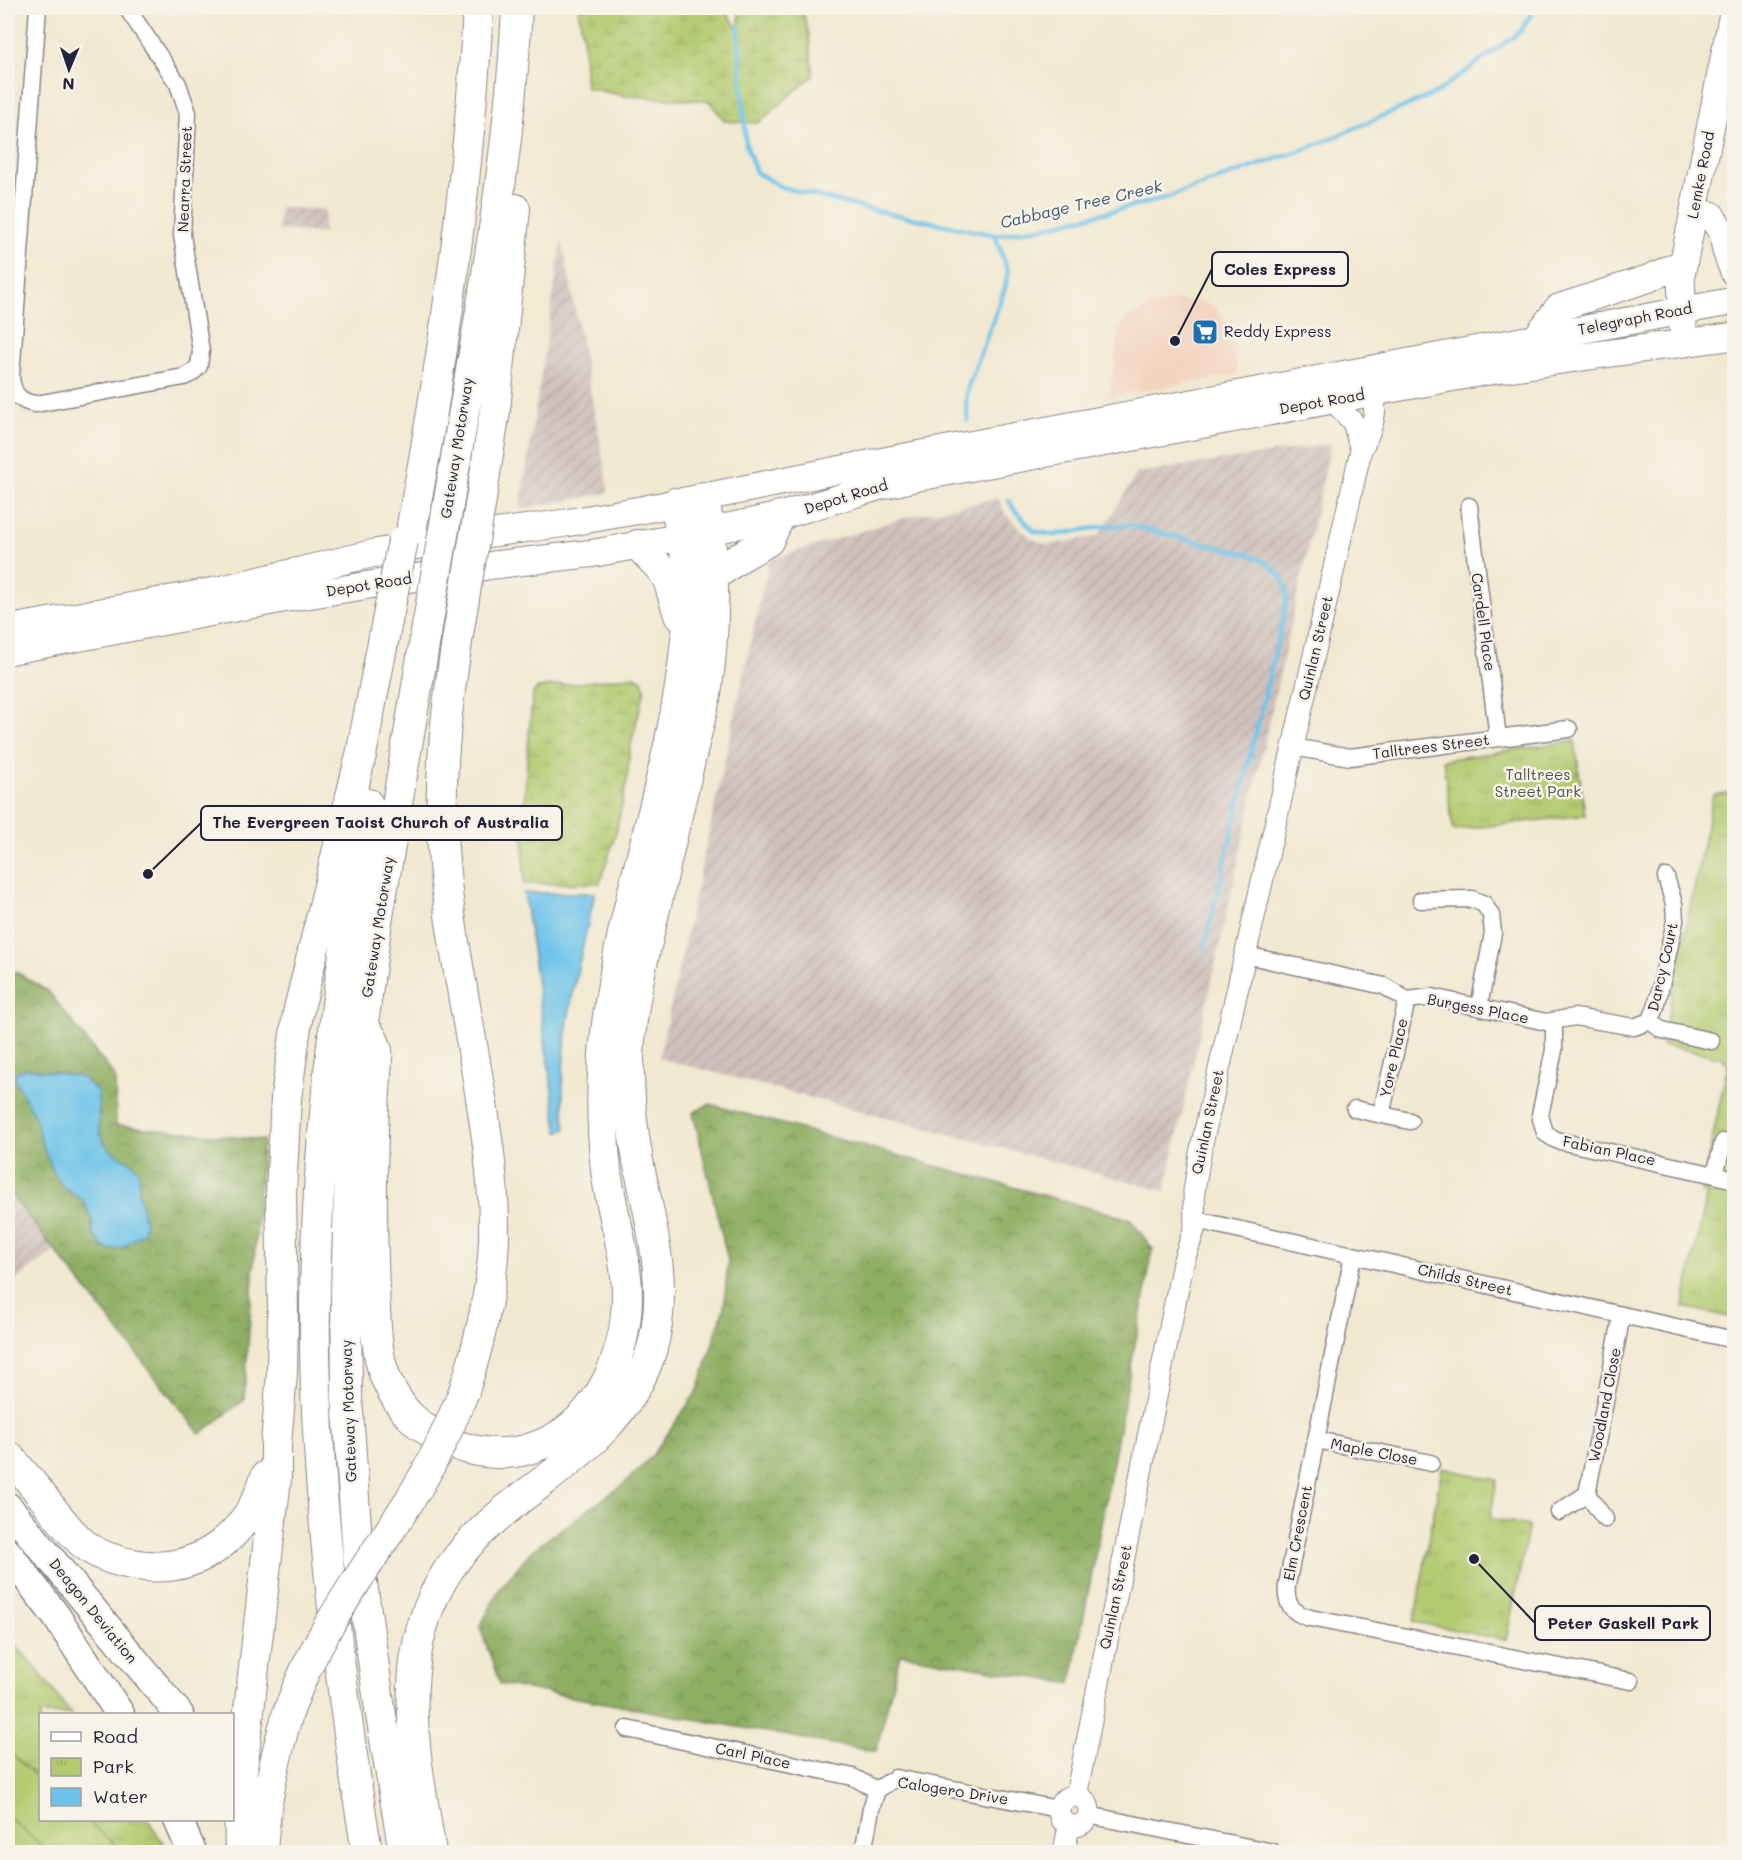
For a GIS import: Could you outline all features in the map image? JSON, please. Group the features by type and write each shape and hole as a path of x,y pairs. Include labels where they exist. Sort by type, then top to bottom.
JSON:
{"highway":[{"name":"Gateway Motorway","path":"367,1852 337,1652 322,1511 316,1387 316,1265 322,1157 341,977 395,610 413,544 413,522 451,283 467,148 478,8"},
{"name":"Gateway Motorway","path":"404,1852 363,1598 347,1407 346,1291 351,1139 376,928 447,512 504,158 517,8"},
{"path":"262,1852 264,1816 274,1761 303,1672 324,1631 423,1478 442,1443 464,1391 484,1322 494,1241 490,1157 450,914 442,825 443,740 495,410 516,193 504,158"},
{"path":"431,1852 416,1759 412,1701 416,1648 430,1603 449,1569 466,1548 510,1508 579,1454 608,1426 621,1410 642,1375 656,1334 660,1290 658,1259 638,1157 628,1082 631,1030 651,925 706,694 714,622 714,576 696,534 689,500"},
{"path":"714,576 740,556 768,541 780,516"},
{"path":"363,1024 377,1048 373,1136 373,1252 378,1343 387,1380 407,1413 433,1434 453,1444 489,1453 512,1453 532,1448 567,1431 584,1417 606,1382 623,1336 627,1293 625,1270 608,1182 603,1136 603,1061 606,1026 617,967 673,728 691,609 696,534"},
{"path":"638,545 668,579 687,635"},
{"path":"240,1852 239,1796 276,1478 276,1444 282,1373 282,1162 286,1098 293,1047 314,944 395,610"},
{"path":"8,1456 71,1532 86,1546 120,1562 164,1567 185,1563 202,1556 237,1532 251,1512 264,1485 276,1444"},
{"name":"Deagon Deviation","path":"8,1507 178,1713"},
{"name":"Deagon Deviation","path":"8,1553 56,1616 119,1713"},
{"path":"178,1821 192,1852"}],"main road":[{"name":"Lemke Road","path":"1691,343 1689,309 1680,284 1734,8"},
{"name":"Lemke Road","path":"1689,309 1734,102"},
{"path":"1711,215 1724,234 1726,251 1734,272"},
{"path":"1536,338 1558,308 1650,278 1683,263"},
{"name":"Telegraph Road","path":"1536,338 1734,301"},
{"path":"1691,343 1734,336"},
{"name":"Depot Road","path":"8,629 215,591 375,553 463,537 566,523 1536,338"},
{"name":"Depot Road","path":"8,651 282,599 476,567 595,553 780,516 914,478 1521,365 1691,343"}],"street":[{"name":"Nearra Street","path":"38,8 11,376 12,402 29,403 44,403 205,370 182,229 188,114 178,84 127,8"},
{"path":"1313,380 1332,385 1355,383 1364,386 1371,393"},
{"name":"Quinlan Street","path":"1076,1796 1183,1263 1196,1220 1194,1184 1361,450 1375,417 1375,406 1371,393"},
{"name":"Quinlan Street","path":"1332,400 1353,422 1361,450"},
{"name":"Cardell Place","path":"1469,506 1498,738"},
{"name":"Talltrees Street","path":"1293,747 1350,757 1569,729"},
{"name":"Darcy Court","path":"1650,1021 1656,1008 1675,921 1674,904 1666,877"},
{"path":"1421,900 1472,899 1484,904 1491,915 1493,933 1479,1007"},
{"name":"Burgess Place","path":"1246,955 1384,986 1407,1000 1428,996 1546,1022 1575,1017 1634,1027 1650,1021"},
{"name":"Yore Place","path":"1381,1115 1407,1000"},
{"path":"1650,1021 1662,1030 1711,1041"},
{"name":"Fabian Place","path":"1554,1022 1554,1050 1540,1115 1545,1132 1556,1140 1734,1180"},
{"name":"Yore Place","path":"1355,1109 1410,1121"},
{"path":"1715,1175 1723,1142"},
{"name":"Childs Street","path":"1196,1220 1734,1340"},
{"name":"Elm Crescent","path":"1353,1255 1287,1585 1286,1600 1292,1610 1310,1618 1632,1681"},
{"name":"Woodland Close","path":"1587,1494 1622,1315"},
{"name":"Maple Close","path":"1317,1440 1431,1463"},
{"path":"1559,1512 1587,1494 1605,1519"},
{"name":"Carl Place","path":"627,1729 853,1777 877,1790"},
{"name":"Calogero Drive","path":"863,1852 877,1790 895,1778 1064,1817"},
{"path":"1064,1817 1079,1826 1088,1815 1088,1805 1076,1796 1063,1800 1064,1852"},
{"path":"1088,1815 1273,1852"}],"shaded area":[{"path":"280,207 325,210 323,233 278,230"},
{"path":"562,240 608,493 520,509"},
{"path":"1178,300 1204,303 1215,307 1229,327 1238,374 1109,397 1119,331 1127,317 1150,307"},
{"path":"1331,444 1165,1191 659,1058 769,560 907,517 998,498 1005,514 1031,538 1047,545 1099,536 1137,473"},
{"path":"8,1191 56,1250 16,1280 8,1299"}],"green space":[{"path":"578,8 723,8 739,30 739,8 802,8 809,35 813,76 758,123 725,121 709,101 626,96 586,88 583,36"},
{"path":"635,676 642,680 645,689 630,748 627,781 616,832 600,883 524,884 525,789 533,693 538,688"},
{"name":"Talltrees Street Park","path":"1575,741 1585,815 1453,830 1443,760"},
{"path":"1734,792 1734,1318 1683,1307 1707,1194 1701,1192 1728,1064 1721,1057 1662,1045 1713,795"},
{"path":"8,967 49,992 115,1077 116,1125 263,1140 244,1400 200,1434 8,1191"},
{"path":"709,1104 1130,1219 1153,1249 1071,1684 900,1654 876,1752 500,1684 480,1627 499,1590 531,1551 625,1483 652,1456 698,1390 724,1308 728,1260 693,1113"},
{"path":"1442,1468 1497,1480 1490,1518 1529,1526 1506,1640 1414,1622"},
{"path":"8,1639 32,1663 70,1713 39,1713 39,1821 149,1821 169,1852 8,1852"},
{"path":"8,1751 39,1779 39,1821 87,1821 124,1852 49,1852 8,1817"}],"water":[{"path":"524,893 595,893 575,981 565,1040 563,1100 566,1129 558,1132"},
{"path":"27,1068 76,1076 84,1079 98,1092 99,1129 103,1141 110,1150 134,1164 139,1172 139,1193 145,1224 143,1233 122,1248 109,1250 102,1246 93,1234 92,1220 83,1200 64,1188 54,1173 42,1144 36,1119 15,1080 16,1072"}],"waterway":[{"name":"Cabbage Tree Creek","path":"738,27 746,145 756,172 781,187 872,210 995,235 1041,228 1162,199 1316,145 1436,93 1520,32 1535,8"},
{"path":"968,421 966,401 968,387 1005,288 1008,272 995,235"},
{"path":"1009,500 1013,508 1034,531 1054,535 1106,526 1128,525 1247,554 1266,562 1280,575 1287,590 1285,610 1204,949"}],"place":[{"name":"Reddy Express","path":"1205,332"},
{"name":"Coles Express","path":"1175,341"},
{"name":"The Evergreen Taoist Church of Australia","path":"148,874"},
{"name":"Peter Gaskell Park","path":"1474,1559"}]}
